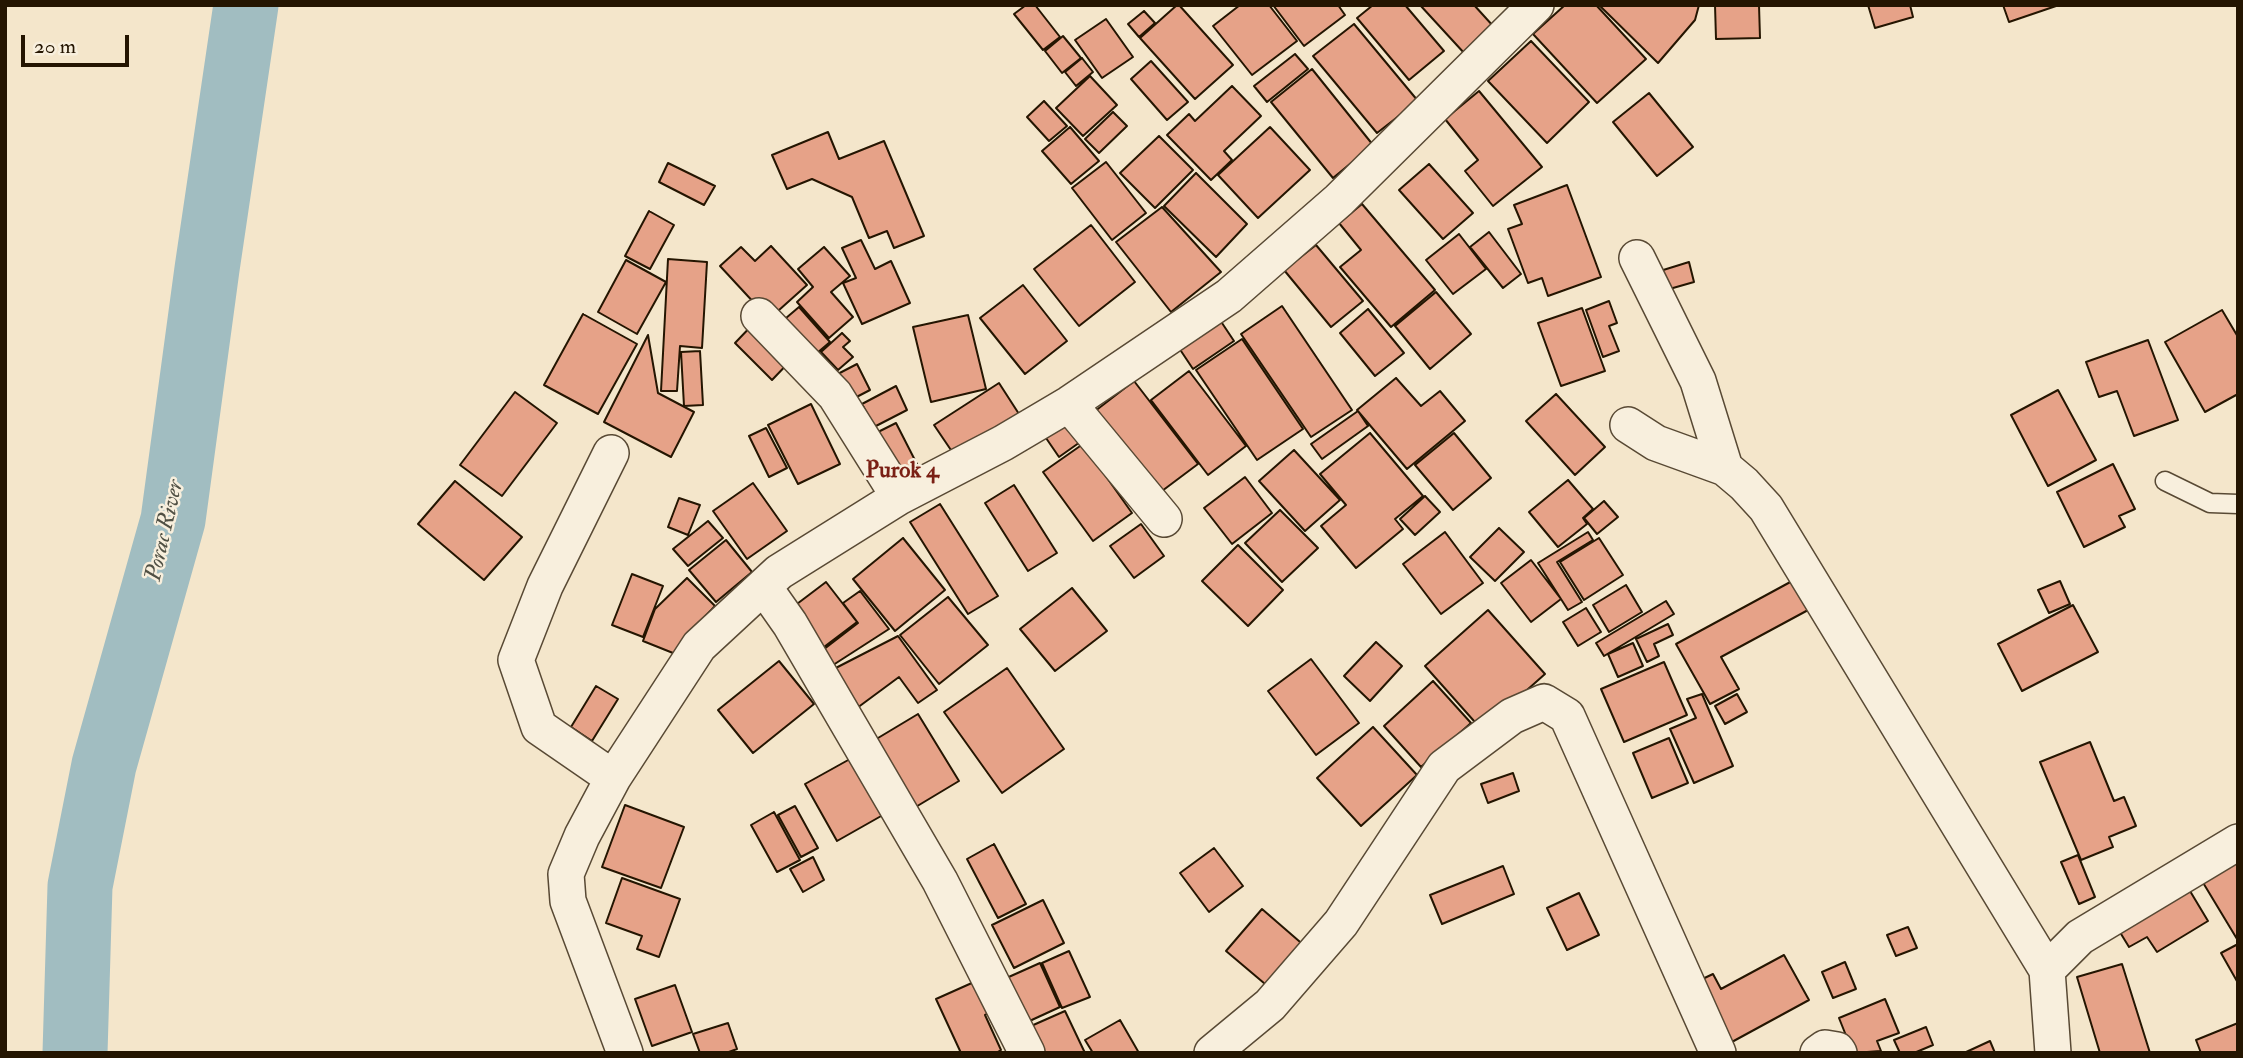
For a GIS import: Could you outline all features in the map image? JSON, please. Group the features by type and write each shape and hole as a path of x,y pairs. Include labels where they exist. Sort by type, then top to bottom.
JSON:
{"street":[{"path":"625,1053 568,901 566,874 582,836 613,778 699,646 779,572 900,497 1003,443 1069,404 1229,296 1339,200 1536,5"},
{"path":"1637,258 1698,381 1725,468"},
{"path":"759,316 835,395 900,497"},
{"path":"1069,404 1164,519"},
{"path":"1628,425 1656,443 1725,468 1766,508 2047,970 2053,1053"},
{"path":"611,453 545,586 516,660 539,727 613,778"},
{"path":"764,587 790,624 940,881 1027,1053"},
{"path":"1212,1053 1270,1005 1341,923 1444,767 1512,716 1544,702 1566,716 1717,1053"},
{"path":"2047,970 2080,937 2238,842"},
{"path":"1818,1053 1825,1048 1837,1050 1839,1053"}],"lane":[{"path":"2165,481 2210,503 2238,504"}],"building":[{"path":"1026,5 1035,5 1060,37 1043,50 1014,14"},
{"path":"1177,5 1233,65 1195,99 1140,38"},
{"path":"1240,5 1269,5 1297,41 1252,75 1213,26"},
{"path":"1273,5 1338,5 1345,15 1304,46"},
{"path":"1373,5 1405,5 1444,51 1409,80 1357,18"},
{"path":"1420,5 1474,5 1494,27 1465,54"},
{"path":"1565,5 1596,5 1646,59 1597,103 1533,34"},
{"path":"1599,5 1699,5 1695,20 1658,63"},
{"path":"1715,5 1759,5 1760,38 1716,39"},
{"path":"1868,5 1910,5 1913,17 1875,28"},
{"path":"2003,5 2059,5 2009,22"},
{"path":"1144,11 1155,23 1139,37 1128,24"},
{"path":"1106,19 1133,57 1102,78 1075,40"},
{"path":"1354,24 1418,101 1377,133 1313,56"},
{"path":"1063,36 1081,58 1062,73 1045,51"},
{"path":"1531,41 1589,102 1547,143 1488,81"},
{"path":"1295,54 1308,69 1267,102 1254,86"},
{"path":"1082,58 1093,72 1076,86 1065,72"},
{"path":"1151,61 1188,102 1167,120 1131,79"},
{"path":"1312,69 1373,145 1333,178 1271,102"},
{"path":"1090,76 1117,105 1083,136 1056,108"},
{"path":"1232,86 1261,116 1224,151 1232,160 1211,180 1167,135 1189,114 1195,121"},
{"path":"1479,91 1542,167 1493,206 1465,171 1478,160 1445,119"},
{"path":"1649,93 1693,147 1657,176 1613,122"},
{"path":"1044,101 1067,126 1049,141 1027,117"},
{"path":"1113,112 1127,126 1099,153 1085,139"},
{"path":"1070,127 1099,161 1071,184 1042,151"},
{"path":"1270,127 1310,170 1258,218 1218,175"},
{"path":"828,132 839,159 884,141 924,236 894,248 887,231 869,238 852,197 812,179 787,189 772,155"},
{"path":"1159,136 1193,170 1155,208 1120,173"},
{"path":"1106,162 1146,213 1112,240 1072,188"},
{"path":"668,163 715,186 704,205 659,182"},
{"path":"1429,164 1473,213 1443,239 1399,190"},
{"path":"1196,173 1247,224 1216,257 1164,206"},
{"path":"1567,185 1601,277 1548,296 1542,278 1528,283 1508,229 1522,224 1514,205"},
{"path":"1362,204 1435,290 1391,327 1340,267 1361,250 1339,223"},
{"path":"1162,207 1221,272 1171,312 1116,242"},
{"path":"649,211 674,225 650,269 625,256"},
{"path":"1091,225 1135,282 1079,326 1034,269"},
{"path":"1489,232 1521,274 1503,288 1470,247"},
{"path":"1459,234 1486,269 1453,294 1426,260"},
{"path":"861,240 875,269 891,261 910,303 862,324 843,283 856,278 842,248"},
{"path":"1316,245 1363,301 1331,327 1284,270"},
{"path":"771,246 807,285 769,319 720,266 741,247 755,261"},
{"path":"824,247 850,276 831,292 853,317 829,338 797,302 813,287 798,269"},
{"path":"668,259 707,262 702,348 680,346 677,391 661,391"},
{"path":"626,260 666,282 637,334 598,312"},
{"path":"1689,262 1694,282 1666,290 1660,271"},
{"path":"1023,285 1067,341 1025,374 980,318"},
{"path":"1436,292 1471,334 1430,369 1395,326"},
{"path":"1609,301 1617,323 1609,326 1619,351 1603,357 1586,310"},
{"path":"1282,306 1352,410 1311,437 1241,334"},
{"path":"799,307 830,342 810,359 779,324"},
{"path":"1582,308 1605,371 1561,386 1538,323"},
{"path":"1368,309 1404,353 1375,376 1340,333"},
{"path":"2222,310 2238,337 2238,394 2205,412 2165,342"},
{"path":"583,314 637,344 598,414 544,385"},
{"path":"968,315 986,389 931,402 913,327"},
{"path":"1218,317 1234,341 1193,369 1177,345"},
{"path":"757,320 794,357 772,380 735,343"},
{"path":"842,333 850,341 843,347 853,357 838,370 821,352"},
{"path":"648,335 658,393 694,412 671,457 604,422"},
{"path":"1242,339 1303,429 1257,460 1196,370"},
{"path":"2148,340 2178,420 2134,436 2117,391 2099,397 2086,362"},
{"path":"700,351 703,405 684,406 681,352"},
{"path":"857,364 870,390 845,403 832,377"},
{"path":"1189,371 1246,446 1208,475 1151,400"},
{"path":"1396,378 1421,406 1440,391 1465,421 1407,469 1357,410"},
{"path":"1134,381 1198,464 1154,497 1090,415"},
{"path":"999,383 1019,414 955,456 934,425"},
{"path":"896,386 907,410 874,427 862,404"},
{"path":"2058,390 2096,460 2048,486 2011,415"},
{"path":"515,392 557,423 502,496 460,465"},
{"path":"1556,394 1605,447 1575,475 1526,421"},
{"path":"811,404 840,464 798,484 768,425"},
{"path":"1358,411 1368,426 1322,459 1311,444"},
{"path":"1070,422 1083,440 1059,457 1046,438"},
{"path":"896,423 921,472 899,483 874,434"},
{"path":"766,428 787,468 769,477 749,436"},
{"path":"1370,433 1423,496 1395,519 1403,529 1356,568 1321,526 1346,505 1320,474"},
{"path":"1454,433 1491,478 1453,510 1415,465"},
{"path":"1083,444 1132,513 1093,541 1043,472"},
{"path":"1294,450 1340,500 1305,531 1259,481"},
{"path":"2113,464 2135,509 2119,516 2125,527 2084,547 2057,492"},
{"path":"1245,477 1272,513 1232,544 1204,508"},
{"path":"1568,480 1593,509 1583,518 1587,524 1558,547 1529,512"},
{"path":"455,481 522,537 484,580 418,524"},
{"path":"753,483 787,531 747,559 713,511"},
{"path":"1014,485 1057,553 1028,571 985,503"},
{"path":"1425,496 1440,512 1415,535 1400,519"},
{"path":"679,498 700,505 688,535 668,527"},
{"path":"1604,501 1618,517 1597,534 1584,518"},
{"path":"940,504 998,596 968,614 910,522"},
{"path":"1280,510 1318,548 1282,582 1245,543"},
{"path":"708,521 723,538 688,566 673,549"},
{"path":"1141,524 1164,556 1134,578 1110,546"},
{"path":"1499,528 1524,552 1495,581 1470,557"},
{"path":"1445,532 1483,583 1441,614 1403,564"},
{"path":"1588,532 1593,540 1557,562 1582,602 1568,610 1538,563"},
{"path":"903,538 945,590 895,631 853,579"},
{"path":"1599,538 1623,575 1584,600 1560,562"},
{"path":"726,540 752,572 716,602 689,570"},
{"path":"1238,545 1283,590 1248,626 1202,581"},
{"path":"1531,560 1561,599 1531,622 1501,583"},
{"path":"632,574 663,586 643,637 612,625"},
{"path":"687,578 715,606 686,637 678,655 643,641 655,609"},
{"path":"1794,580 1810,609 1721,657 1739,689 1710,704 1676,644"},
{"path":"2060,581 2070,604 2049,613 2038,590"},
{"path":"826,582 857,622 820,650 789,610"},
{"path":"1626,585 1642,612 1609,632 1593,605"},
{"path":"1072,588 1107,631 1055,671 1020,629"},
{"path":"860,591 889,629 830,667 819,653 858,623 843,603"},
{"path":"948,597 988,645 939,684 900,635"},
{"path":"1666,601 1674,614 1604,656 1596,643"},
{"path":"2073,605 2098,652 2022,691 1998,644"},
{"path":"1586,608 1601,632 1578,646 1563,622"},
{"path":"1488,610 1545,674 1482,730 1425,666"},
{"path":"1668,624 1673,635 1654,644 1659,656 1647,662 1636,639"},
{"path":"898,636 937,690 918,703 899,677 853,711 826,673"},
{"path":"1376,642 1402,666 1370,701 1344,676"},
{"path":"1633,643 1643,666 1618,677 1608,654"},
{"path":"1311,659 1359,723 1316,755 1268,691"},
{"path":"779,661 814,704 753,753 718,710"},
{"path":"1664,662 1687,715 1624,742 1601,689"},
{"path":"1007,668 1064,749 1002,793 944,712"},
{"path":"1433,681 1471,723 1421,767 1384,726"},
{"path":"596,686 618,699 592,741 571,727"},
{"path":"1702,694 1733,766 1694,783 1670,729 1696,718 1687,699"},
{"path":"1737,694 1747,712 1725,724 1715,706"},
{"path":"918,714 959,781 909,811 868,744"},
{"path":"1373,727 1417,775 1361,826 1317,778"},
{"path":"1669,738 1688,783 1652,798 1633,753"},
{"path":"2090,742 2114,801 2124,797 2136,826 2109,837 2113,847 2081,860 2040,762"},
{"path":"859,754 890,811 837,841 805,784"},
{"path":"1513,773 1519,791 1488,803 1481,784"},
{"path":"625,805 684,827 661,888 602,867"},
{"path":"795,806 818,848 801,857 778,815"},
{"path":"774,812 800,860 777,872 751,825"},
{"path":"994,844 1026,904 998,918 967,859"},
{"path":"1214,848 1243,886 1209,912 1180,873"},
{"path":"2238,853 2238,939 2237,939 2199,876"},
{"path":"2078,855 2095,897 2079,904 2061,862"},
{"path":"813,857 824,880 803,892 790,869"},
{"path":"1503,866 1514,894 1442,924 1430,895"},
{"path":"622,878 680,899 659,957 637,949 642,936 606,923"},
{"path":"2187,886 2208,921 2157,952 2147,937 2129,947 2118,929"},
{"path":"1579,893 1599,935 1567,950 1547,908"},
{"path":"1043,900 1064,943 1014,968 992,925"},
{"path":"1262,909 1307,948 1271,989 1226,951"},
{"path":"1908,927 1917,948 1896,956 1887,935"},
{"path":"2238,944 2238,983 2221,953"},
{"path":"1069,951 1090,997 1062,1008 1042,963"},
{"path":"1784,955 1809,1000 1730,1043 1696,982 1713,974 1721,989"},
{"path":"1845,962 1856,989 1833,998 1822,972"},
{"path":"1040,963 1060,1007 1023,1024 1002,980"},
{"path":"2122,964 2150,1053 2100,1053 2077,977"},
{"path":"983,978 998,1009 985,1015 1001,1050 996,1053 961,1053 936,999"},
{"path":"675,985 692,1032 652,1046 635,999"},
{"path":"1885,999 1899,1033 1877,1041 1881,1051 1853,1053 1839,1018"},
{"path":"1065,1011 1085,1053 1033,1053 1022,1030"},
{"path":"1120,1020 1139,1053 1093,1053 1085,1040"},
{"path":"728,1023 737,1049 726,1053 700,1053 693,1034"},
{"path":"2238,1023 2238,1053 2201,1053 2196,1040"},
{"path":"1926,1027 1933,1045 1914,1053 1900,1053 1894,1040"},
{"path":"1990,1041 1995,1053 1964,1053"}],"waterway":[{"name":"Porac River","path":"75,1053 80,886 104,765 173,520 246,5"}],"district":[{"name":"Purok 4","path":"902,472"}]}
